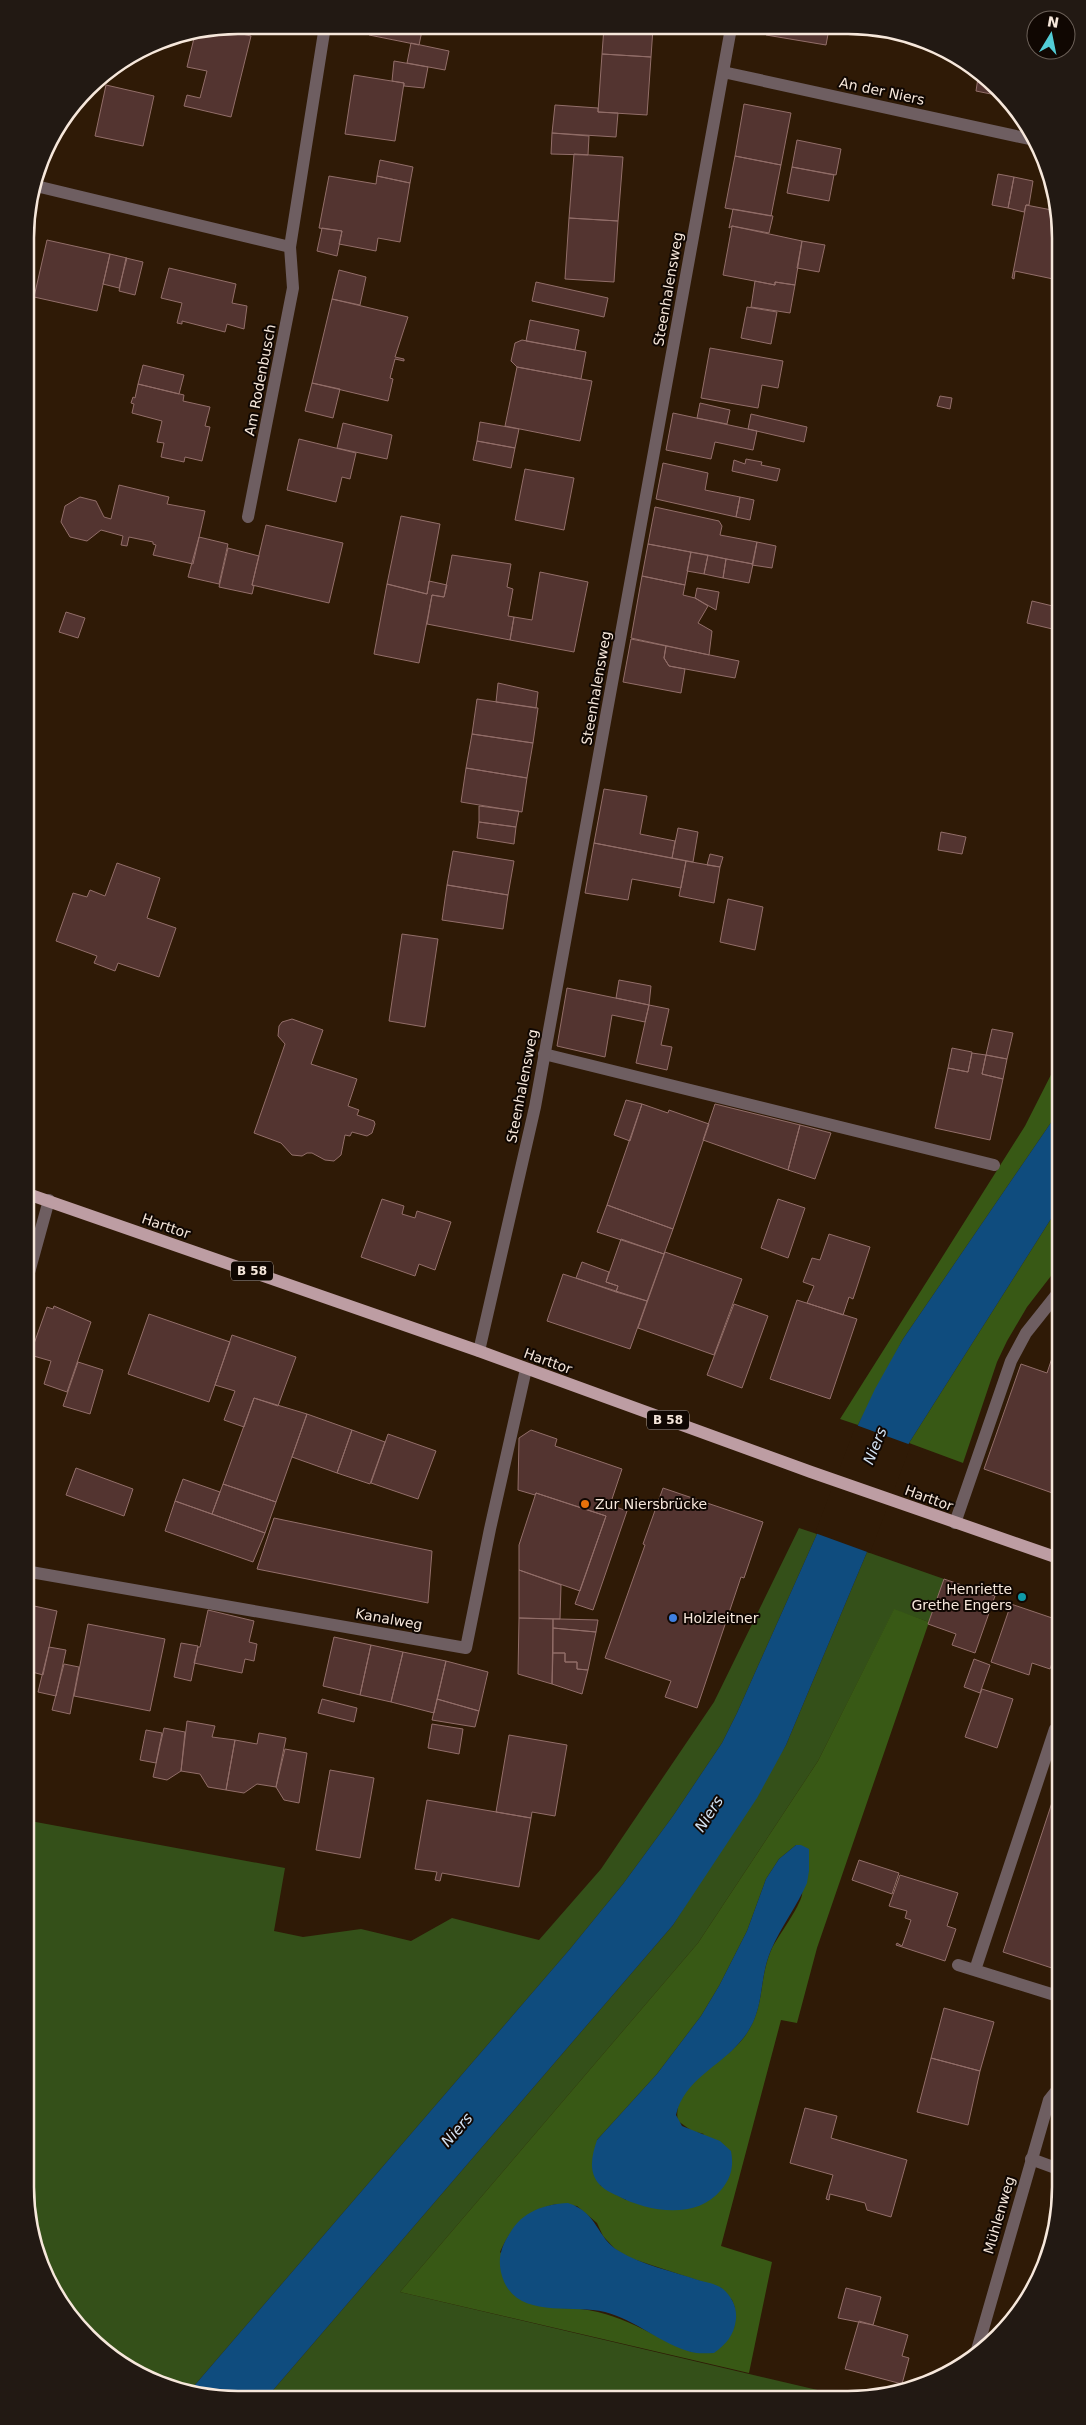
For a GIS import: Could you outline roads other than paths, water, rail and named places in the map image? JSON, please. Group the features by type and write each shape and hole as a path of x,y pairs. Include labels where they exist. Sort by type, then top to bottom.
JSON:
{"main road":[{"name":"Harttor","path":"34,1196 479,1350 526,1369 811,1472 1052,1556"}],"street":[{"name":"Am Rodenbusch","path":"248,518 293,288 290,247 324,34"},
{"name":"Steenhalensweg","path":"479,1350 535,1107 730,34"},
{"name":"An der Niers","path":"723,72 1026,138"},
{"path":"41,187 290,247"},
{"path":"544,1054 994,1165"},
{"path":"34,1254 49,1200"},
{"path":"955,1523 1011,1361 1026,1333 1052,1300"},
{"name":"Kanalweg","path":"34,1572 466,1648 490,1529 526,1369"},
{"path":"975,1970 1052,1738"},
{"path":"958,1965 1052,1994"},
{"name":"Mühlenweg","path":"977,2346 1048,2100 1052,2095"},
{"path":"1031,2159 1052,2167"}],"water":[{"name":"Niers","path":"1052,1121 1052,1217 909,1443 867,1552 786,1745 757,1798 673,1925 272,2391 224,2391 194,2386 570,1949 623,1884 673,1816 722,1743 737,1713 817,1534 858,1425 875,1389 903,1339"},
{"path":"796,1845 809,1849 807,1883 771,1950 754,2020 749,2031 732,2051 686,2092 676,2115 682,2126 720,2141 731,2151 732,2167 727,2181 711,2200 699,2206 686,2209 657,2209 630,2202 611,2193 599,2184 593,2173 592,2159 597,2140 657,2074 701,2016 719,1986 747,1931 766,1879 779,1859"},
{"path":"568,2203 586,2213 611,2246 628,2256 647,2264 714,2284 723,2289 729,2295 736,2310 735,2325 726,2343 714,2353 694,2353 669,2344 627,2320 605,2312 546,2308 531,2305 519,2299 509,2290 502,2276 500,2259 504,2243 515,2226 534,2210 550,2205"}],"place":[{"name":"Zur Niersbrücke","path":"585,1504"},
{"name":"Henriette Grethe Engers","path":"1022,1597"},
{"name":"Holzleitner","path":"673,1618"}]}
